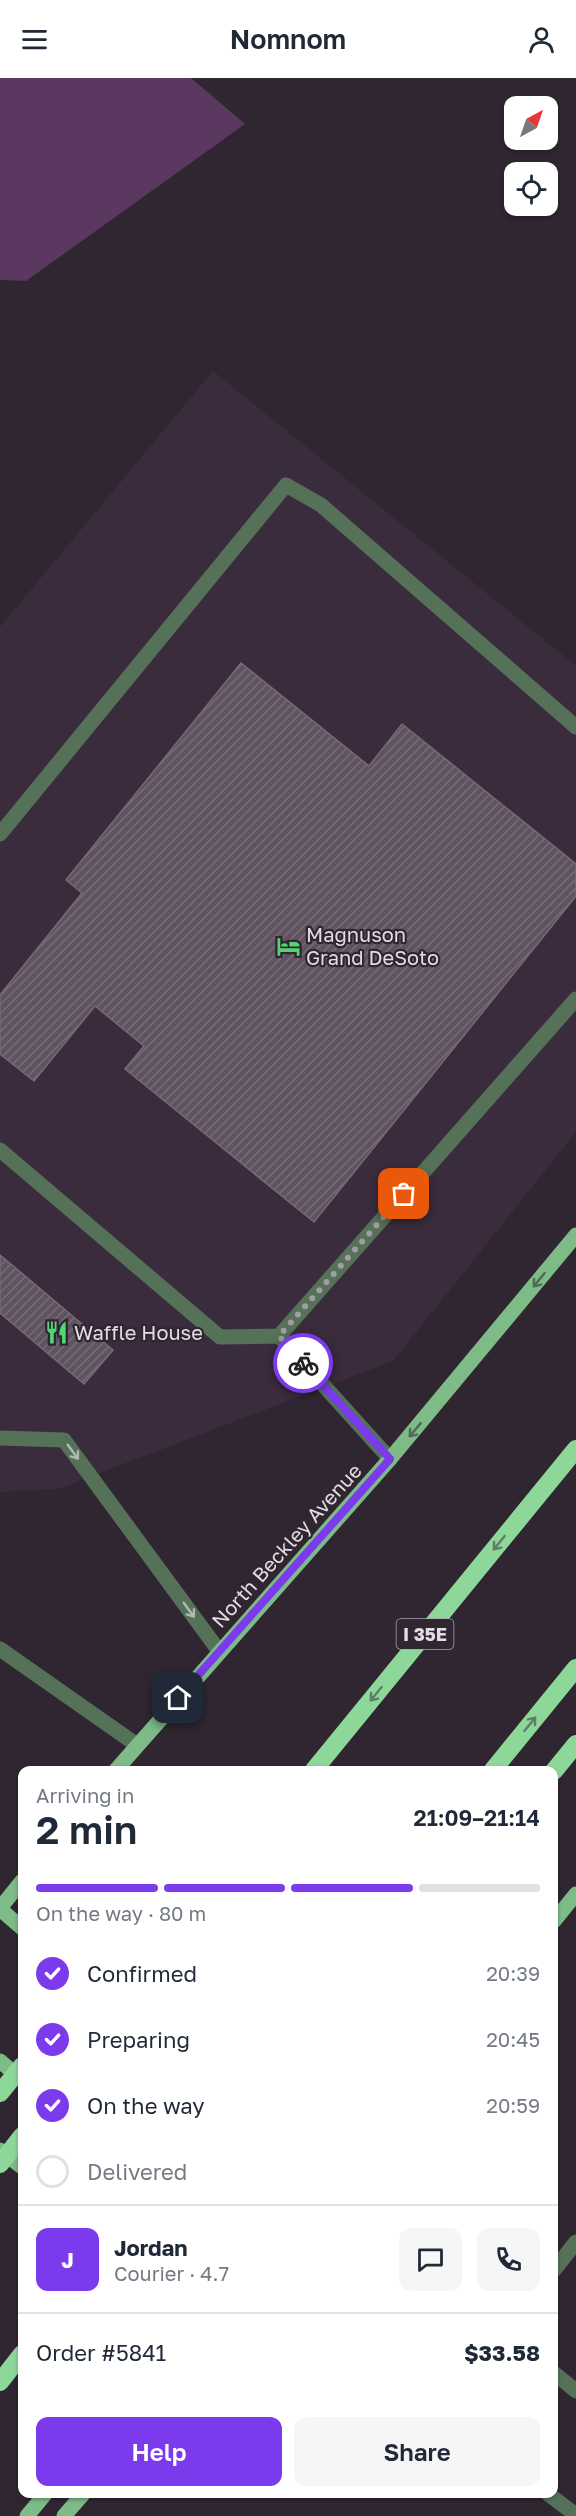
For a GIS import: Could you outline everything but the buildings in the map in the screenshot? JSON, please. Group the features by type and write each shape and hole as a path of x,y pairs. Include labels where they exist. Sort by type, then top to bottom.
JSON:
{"highway":[{"path":"536,1497 576,1440"},
{"name":"I 35E","path":"317,1766 576,1449"},
{"path":"497,1766 576,1668"},
{"path":"558,1766 576,1744"},
{"path":"0,2093 18,2071"},
{"path":"0,2164 18,2141"},
{"path":"0,2382 18,2359"}],"main road":[{"name":"North Beckley Avenue","path":"119,1766 390,1459 576,1235"},
{"path":"129,1766 137,1744"},
{"path":"18,1886 0,1908 18,1924"},
{"path":"558,1916 576,1894"},
{"path":"0,2061 18,2077"},
{"path":"0,2150 18,2165"},
{"path":"27,2516 42,2498"},
{"path":"64,2516 80,2498"}],"street":[{"path":"0,834 285,485 321,506 576,728"},
{"path":"0,1150 220,1337 279,1336 576,999"},
{"path":"279,1336 390,1459"},
{"path":"0,1438 64,1440 219,1651"},
{"path":"0,1649 137,1744"},
{"path":"558,2265 576,2242"},
{"path":"558,2376 576,2391"},
{"path":"554,2498 576,2515"}],"shaded area":[{"path":"0,78 191,78 245,124 26,281 0,280"},
{"path":"213,371 576,666 576,1132 393,1361 58,1489 0,1492 0,627"}],"way so far":[{"path":"303,1363 279,1336 404,1194"}],"place":[{"name":"Magnuson Grand DeSoto","path":"288,946"},
{"name":"Waffle House","path":"56,1332"}],"route":[{"path":"178,1698 390,1459 303,1363"}]}
